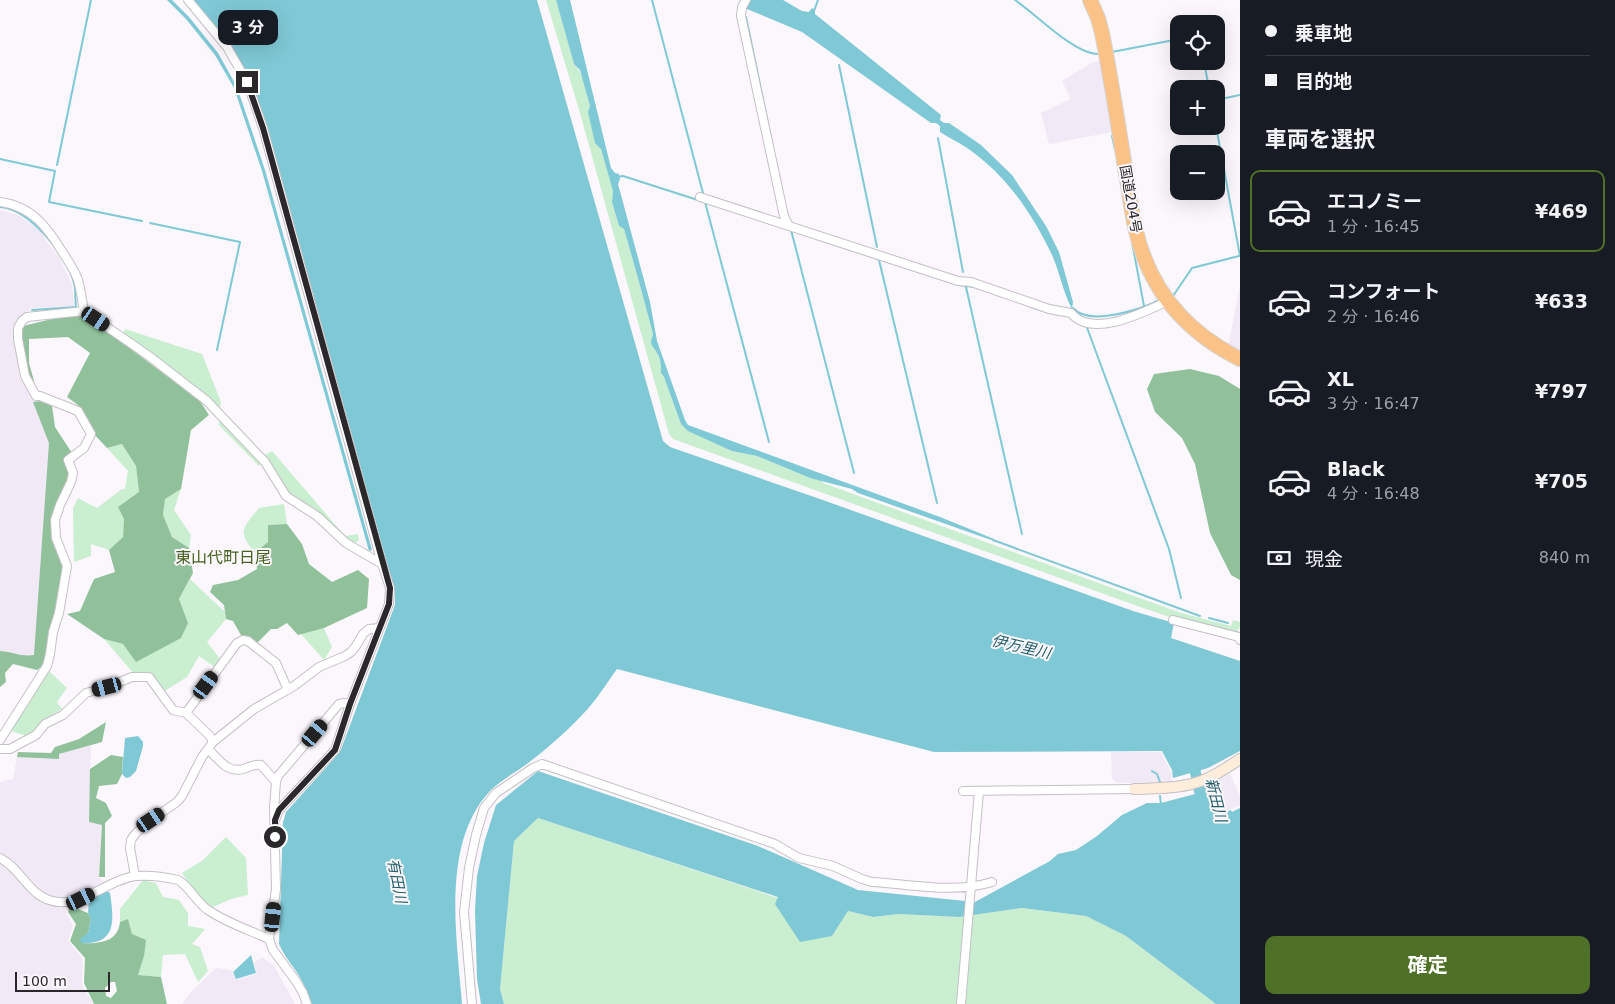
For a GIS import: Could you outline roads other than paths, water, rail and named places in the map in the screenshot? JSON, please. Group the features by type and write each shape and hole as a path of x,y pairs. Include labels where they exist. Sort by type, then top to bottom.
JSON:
{"highway":[{"name":"国道204号","path":"1090,0 1098,18 1106,52 1136,231 1146,263 1168,301 1190,326 1205,339 1240,358"}],"street":[{"path":"188,0 227,46 247,82 263,128 391,597 350,704 335,750 279,810 275,820"},
{"path":"745,0 741,16 784,216 788,224"},
{"path":"700,197 788,224 958,281 971,282 1048,309 1071,313 1074,317 1092,323 1128,319 1168,301"},
{"path":"0,202 17,206 38,219 49,230 70,263 78,281 84,311"},
{"path":"0,740 47,666 67,566 56,538 56,520 60,505 72,482 73,473 68,460 84,448 91,434 78,411 36,396 24,376 18,328 27,317 84,311 149,356 207,401 265,462 286,496 317,516 346,543 382,564"},
{"path":"1174,620 1239,637 1240,640"},
{"path":"135,876 130,848 131,840 151,820 177,802 202,757 211,746 254,709 288,690 318,667 345,656 351,652 364,634 369,630 379,628"},
{"path":"186,713 236,643 243,640 248,641 276,663 288,690"},
{"path":"0,749 10,749 36,735 44,724 63,715 86,693 132,677 149,678 174,710 186,713 210,736 211,746 229,769 240,771 256,764 261,765 276,782"},
{"path":"307,1004 296,981 273,950 269,939 276,889 274,808 276,782 278,776 339,704 350,704"},
{"path":"963,791 1175,787 1194,784 1207,779 1240,759"},
{"path":"472,1004 464,912 469,868 476,835 484,808 496,792 542,764 775,844 799,858 833,866 872,882 970,890 992,882"},
{"path":"961,1004 980,791"},
{"path":"0,858 9,863 38,895 50,901 64,902 81,899 111,884 135,876 178,880 207,909 222,918 269,939"}],"water":[{"path":"167,0 172,0 189,17 218,53 237,87 265,170 372,550 369,551 262,171 234,88 215,55 186,19"},
{"path":"193,0 537,0 663,441 670,447 1133,611 1174,623 1171,638 1240,661 1240,751 1208,768 1173,778 1172,770 1162,751 934,752 617,669 592,704 559,738 492,789 476,810 465,835 458,862 456,921 462,1004 311,1004 302,981 279,944 283,822 286,812 340,752 395,605 395,592 267,127 251,81 231,46"},
{"path":"556,0 570,0 611,168 615,173 619,174 618,184 650,302 657,341 688,425 940,517 994,539 994,541 858,493 852,489 810,478 757,456 732,451 688,431 681,424 661,373 659,358 652,345 653,334 639,282 624,229 619,226 612,202 613,191 601,149 595,143 588,112 590,106 580,70 574,64"},
{"path":"747,0 783,0 802,11 809,12 812,8 815,10 815,14 941,115 940,120 944,123 949,123 981,145 1012,175 1046,226 1059,252 1073,302 1072,309 1052,255 1038,228 1012,190 991,167 970,150 940,132 940,126 936,123 931,123 802,32 747,9"},
{"path":"138,736 143,742 143,746 136,771 126,778 122,774 125,738"},
{"path":"538,771 758,846 858,890 975,902 1050,861 1058,854 1076,850 1097,836 1122,815 1147,803 1161,803 1195,794 1195,791 1204,786 1213,793 1223,813 1231,810 1232,812 1240,808 1240,1004 1216,1004 1126,936 1086,916 1022,908 959,917 899,914 873,917 848,911 832,936 800,942 775,904 778,897 538,818 514,841 500,989 504,1004 481,1004 477,979 475,911 477,876 484,843 496,805"},
{"path":"107,891 110,893 112,921 107,935 93,943 81,943 80,939 88,933 91,919 88,913 89,899"},
{"path":"251,955 256,973 236,979 233,972"}],"waterway":[{"path":"57,165 91,0"},
{"path":"652,0 703,193"},
{"path":"814,11 818,0"},
{"path":"1015,0 1066,40 1087,52 1097,54"},
{"path":"746,17 772,143"},
{"path":"1112,52 1170,41"},
{"path":"839,65 877,247"},
{"path":"1206,70 1207,80"},
{"path":"1225,98 1240,95"},
{"path":"1218,135 1240,256"},
{"path":"1112,136 1115,150"},
{"path":"938,138 963,272"},
{"path":"0,159 55,171 49,202 142,221"},
{"path":"617,177 623,176 704,202"},
{"path":"705,202 769,442"},
{"path":"0,207 12,210 23,216 46,236 64,260 74,283 76,307 32,310"},
{"path":"150,223 240,242 217,350"},
{"path":"791,230 854,473"},
{"path":"817,239 959,285 975,287"},
{"path":"1132,242 1144,306"},
{"path":"1173,296 1192,268 1239,256"},
{"path":"879,260 937,503"},
{"path":"966,287 1022,534"},
{"path":"1073,308 1091,316 1103,316 1141,308 1160,300"},
{"path":"1031,307 1073,317"},
{"path":"1086,325 1169,549 1181,598"},
{"path":"993,540 1200,616"},
{"path":"1209,618 1228,623"},
{"name":"新田川","path":"1192,757 1202,802"},
{"path":"1152,771 1157,774 1160,782"},
{"path":"1160,796 1161,804"}],"district":[{"name":"東山代町日尾","path":"223,557"}],"water label":[{"name":"伊万里川","path":"1021,647"},
{"name":"有田川","path":"397,881"}]}
